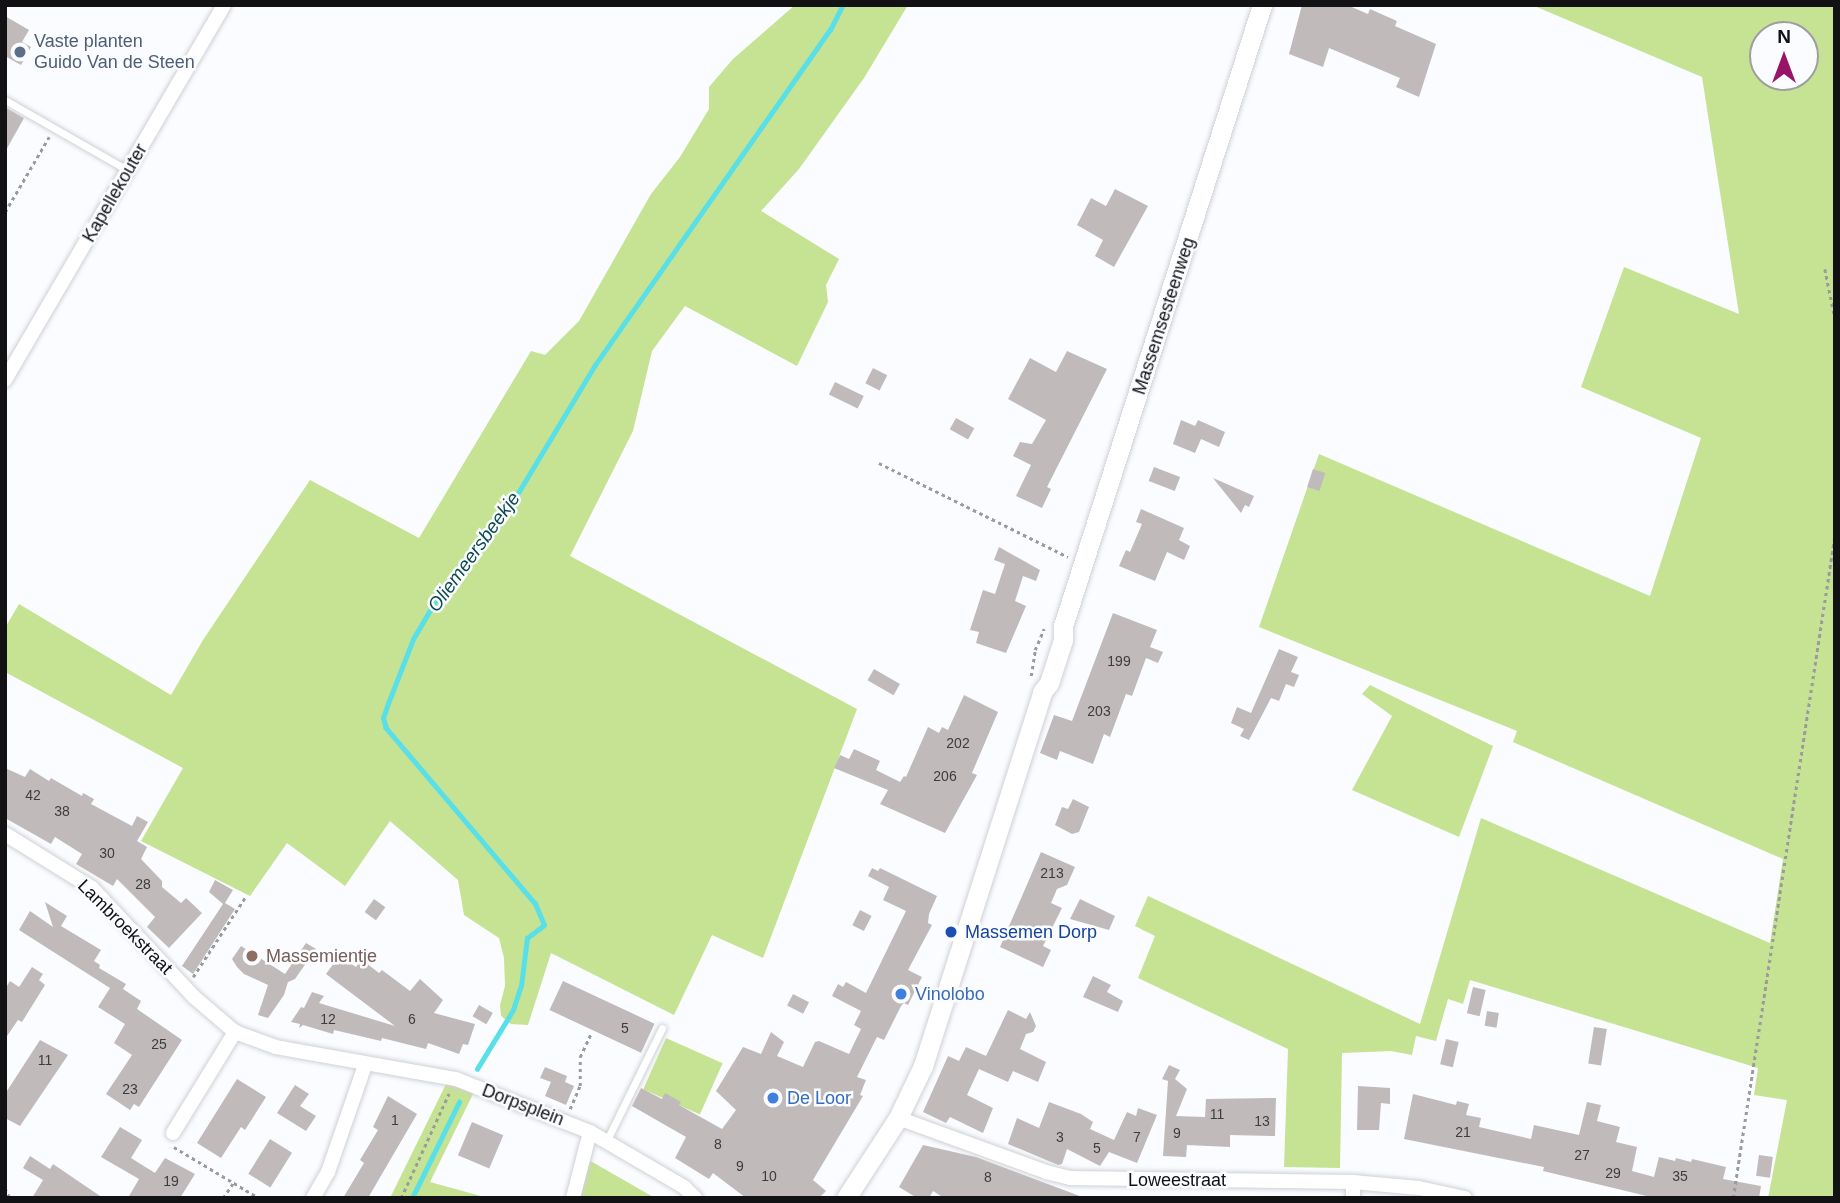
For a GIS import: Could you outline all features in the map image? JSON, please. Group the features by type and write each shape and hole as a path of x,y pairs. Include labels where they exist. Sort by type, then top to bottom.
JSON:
{"main road":[{"name":"Massemsesteenweg","path":"846,1198 898,1118 923,1066 1042,692 1049,683 1063,640 1063,626 1262,5"}],"street":[{"name":"Kapellekouter","path":"5,380 224,5"},
{"name":"Lambroekstraat","path":"5,834 92,888 186,989 235,1032 276,1047 365,1065 456,1079"},
{"path":"173,1133 235,1032"},
{"path":"313,1198 328,1172 365,1065"},
{"name":"Dorpsplein","path":"456,1079 590,1132 684,1188 695,1198"},
{"name":"Loweestraat","path":"898,1118 1046,1172 1070,1178 1353,1182 1419,1188 1465,1198"},
{"path":"573,1198 590,1132"},
{"path":"1353,1182 1353,1198"}],"lane":[{"path":"5,100 128,170"},
{"path":"606,1143 662,1028"}],"path":[{"path":"5,212 55,128"},
{"path":"1825,269 1835,317"},
{"path":"879,463 1083,565"},
{"path":"1734,1198 1835,534"},
{"path":"186,989 246,896"},
{"path":"565,1122 580,1086 580,1057 590,1033"},
{"path":"401,1198 456,1079"},
{"path":"173,1133 174,1146 259,1198"},
{"path":"223,1198 233,1183"},
{"path":"5,1188 10,1198"}],"green space":[{"path":"795,5 908,5 864,78 799,169 761,211 839,259 826,285 828,302 797,366 685,306 652,351 633,431 570,556 857,709 763,958 712,935 674,1015 551,953 528,1025 511,1024 501,1016 500,1005 505,986 504,958 499,938 464,915 458,880 390,821 345,886 287,843 250,896 141,841 183,768 5,672 5,628 19,604 171,695 203,640 310,480 419,538 531,351 545,355 579,321 651,194 680,157 709,109 709,87 733,59"},
{"path":"1532,5 1835,5 1835,1198 1768,1198 1787,1100 1754,1095 1758,1068 1470,980 1463,1004 1448,999 1436,1041 1416,1036 1412,1055 1391,1051 1342,1053 1340,1168 1284,1167 1288,1049 1138,978 1155,936 1135,926 1148,896 1420,1024 1481,818 1770,943 1783,859 1513,742 1517,731 1259,627 1319,454 1650,596 1701,438 1581,387 1624,267 1739,314 1702,77"},
{"path":"1370,685 1493,746 1459,837 1352,790 1392,716 1362,694"},
{"path":"666,1038 723,1063 700,1114 643,1089"},
{"path":"447,1082 474,1092 430,1182 488,1198 390,1198"},
{"path":"587,1159 655,1198 577,1198"}],"building":[{"path":"1302,5 1347,5 1368,14 1370,9 1397,21 1395,26 1436,44 1419,97 1396,87 1400,78 1329,48 1323,67 1289,54"},
{"path":"5,16 29,30 22,42 31,47 21,65 5,56"},
{"path":"5,107 24,118 5,152"},
{"path":"1115,189 1148,206 1114,267 1095,256 1103,240 1077,225 1091,198 1106,206"},
{"path":"1067,351 1107,369 1047,487 1051,489 1042,508 1016,496 1031,465 1013,456 1020,442 1032,444 1046,420 1008,399 1030,358 1056,372"},
{"path":"873,368 887,375 880,390 865,383"},
{"path":"835,382 864,396 858,409 829,395"},
{"path":"956,418 974,428 968,440 950,429"},
{"path":"1181,420 1195,426 1198,420 1225,432 1219,447 1201,439 1195,453 1173,444"},
{"path":"1154,467 1180,477 1175,491 1149,481"},
{"path":"1313,469 1325,473 1319,491 1307,487"},
{"path":"1213,478 1254,496 1249,507 1245,505 1241,513"},
{"path":"1141,509 1184,528 1179,540 1190,546 1184,560 1167,552 1155,581 1119,566 1126,550 1130,552 1142,524 1136,522"},
{"path":"999,547 1040,570 1036,581 1023,576 1015,601 1026,606 1006,653 976,643 979,632 970,630 983,590 995,594 1005,564 994,560"},
{"path":"1113,613 1157,630 1150,647 1163,652 1158,663 1146,658 1132,696 1126,694 1110,737 1104,734 1093,764 1060,751 1057,760 1040,753 1054,715 1072,721"},
{"path":"1279,649 1298,657 1291,672 1299,675 1294,687 1286,684 1279,701 1271,698 1249,740 1240,736 1244,729 1231,723 1237,707 1251,713"},
{"path":"874,669 900,684 893,695 868,680"},
{"path":"964,695 998,712 972,773 977,775 945,833 880,804 888,790 834,768 840,755 849,759 854,749 880,761 876,770 900,782 906,777 928,727 939,733 942,727 948,730"},
{"path":"5,768 25,777 30,769 49,781 51,778 82,796 83,793 94,799 91,804 132,826 137,816 148,822 137,841 147,847 141,859 162,881 162,887 181,903 186,898 202,913 169,948 147,927 155,917 117,879 113,886 76,864 82,854 55,837 51,844 5,818"},
{"path":"1073,799 1089,807 1079,832 1072,834 1055,825 1062,807 1068,809"},
{"path":"1041,852 1075,867 1067,885 1057,889 1051,903 1062,908 1043,946 1051,950 1043,967 1000,947"},
{"path":"872,868 878,871 880,868 937,896 929,914 928,923 932,925 908,970 922,977 908,1005 904,1003 901,1006 884,1040 877,1037 857,1077 866,1080 860,1095 863,1096 813,1180 826,1191 819,1198 746,1198 713,1173 709,1179 675,1158 686,1137 632,1106 641,1088 662,1099 665,1093 681,1102 679,1105 722,1129 736,1110 716,1091 743,1047 761,1054 771,1032 784,1042 777,1056 803,1067 815,1042 819,1041 849,1054 861,1029 854,1025 861,1011 832,996 838,984 843,987 846,982 866,993 906,911 883,900 889,887 868,876"},
{"path":"215,880 233,890 225,903 235,909 193,974 182,966 223,904 209,892"},
{"path":"374,899 385,907 376,920 365,912"},
{"path":"1080,899 1115,916 1109,930 1070,919"},
{"path":"45,902 67,916 61,926 101,950 94,961 100,965 99,968 126,984 123,989 141,1001 137,1009 182,1040 139,1107 134,1104 130,1110 106,1094 132,1055 114,1043 125,1024 98,1007 110,988 19,930 30,911 53,927"},
{"path":"860,910 872,916 864,931 852,925"},
{"path":"306,943 316,949 295,979 288,982 284,995 268,1018 258,1015 268,985 244,974 232,959 241,946 285,974"},
{"path":"339,956 356,967 361,959 379,973 382,970 410,991 420,979 443,1000 434,1013 475,1024 468,1045 463,1044 459,1054 428,1043 426,1049 334,1030 333,1034 303,1025 299,1028 300,1024 291,1022 301,1007 304,1008 312,992 324,996 319,1003 395,1026 326,974"},
{"path":"32,967 43,974 39,980 45,985 22,1022 18,1020 5,1039 5,989 10,981 19,987"},
{"path":"1093,976 1111,985 1107,992 1123,1001 1118,1012 1083,997"},
{"path":"563,981 655,1024 641,1053 549,1010"},
{"path":"1473,987 1486,990 1480,1016 1467,1013"},
{"path":"793,994 809,1002 803,1014 787,1006"},
{"path":"479,1005 493,1013 486,1024 472,1016"},
{"path":"1008,1010 1026,1019 1030,1012 1036,1026 1033,1032 1026,1034 1020,1049 1046,1062 1038,1082 1013,1071 1008,1082 979,1069 967,1095 993,1108 983,1133 950,1117 946,1123 923,1112 948,1056 959,1061 966,1047 986,1056"},
{"path":"1487,1011 1499,1013 1497,1028 1485,1026"},
{"path":"1594,1027 1607,1029 1601,1066 1588,1064"},
{"path":"1446,1039 1459,1042 1453,1067 1440,1064"},
{"path":"40,1040 68,1055 20,1126 5,1118 5,1094"},
{"path":"1169,1065 1180,1070 1175,1079 1187,1089 1176,1116 1205,1117 1206,1099 1276,1098 1275,1136 1230,1135 1230,1147 1187,1145 1186,1157 1163,1156 1168,1081 1162,1079"},
{"path":"545,1067 567,1076 565,1082 574,1086 566,1105 545,1096 551,1082 540,1078"},
{"path":"237,1079 266,1097 245,1130 241,1127 221,1158 197,1143"},
{"path":"295,1085 309,1094 300,1106 316,1116 306,1131 277,1113"},
{"path":"1358,1086 1390,1088 1390,1104 1381,1103 1379,1130 1357,1130"},
{"path":"1413,1094 1456,1105 1457,1101 1469,1104 1466,1115 1481,1118 1479,1127 1531,1139 1534,1125 1579,1135 1587,1102 1601,1105 1597,1121 1620,1127 1616,1142 1637,1147 1632,1171 1654,1177 1659,1157 1691,1162 1692,1159 1726,1167 1723,1179 1761,1186 1759,1198 1655,1198 1543,1171 1544,1167 1404,1139"},
{"path":"388,1096 417,1114 368,1198 343,1198 364,1163 360,1160 378,1130 373,1127"},
{"path":"1049,1102 1081,1114 1093,1122 1090,1129 1114,1140 1127,1112 1136,1116 1138,1108 1157,1115 1137,1163 1109,1152 1100,1166 1067,1149 1062,1164 1058,1165 1008,1144 1017,1118 1039,1128"},
{"path":"472,1122 503,1135 489,1168 458,1155"},
{"path":"120,1127 142,1140 131,1158 155,1173 165,1158 195,1174 180,1198 128,1198 139,1179 101,1157"},
{"path":"270,1139 292,1153 270,1188 248,1174"},
{"path":"923,1145 976,1157 1085,1198 944,1198 933,1191 929,1198 917,1198 899,1187"},
{"path":"1759,1155 1773,1157 1770,1178 1756,1176"},
{"path":"30,1156 50,1169 53,1164 103,1198 32,1198 43,1180 23,1168"}],"waterway":[{"name":"Oliemeersbeekje","path":"477,1069 513,1010 521,986 527,938 544,925 535,904 386,728 383,718 413,639 436,600 500,523 595,365 830,30 843,5"},
{"name":"Oliemeersbeekje","path":"412,1198 459,1102"}],"place":[{"name":"Vaste planten Guido Van de Steen","path":"20,52"},
{"name":"Massemen Dorp","path":"951,932"},
{"name":"Massemientje","path":"252,956"},
{"name":"Vinolobo","path":"901,994"},
{"name":"De Loor","path":"773,1098"}]}
